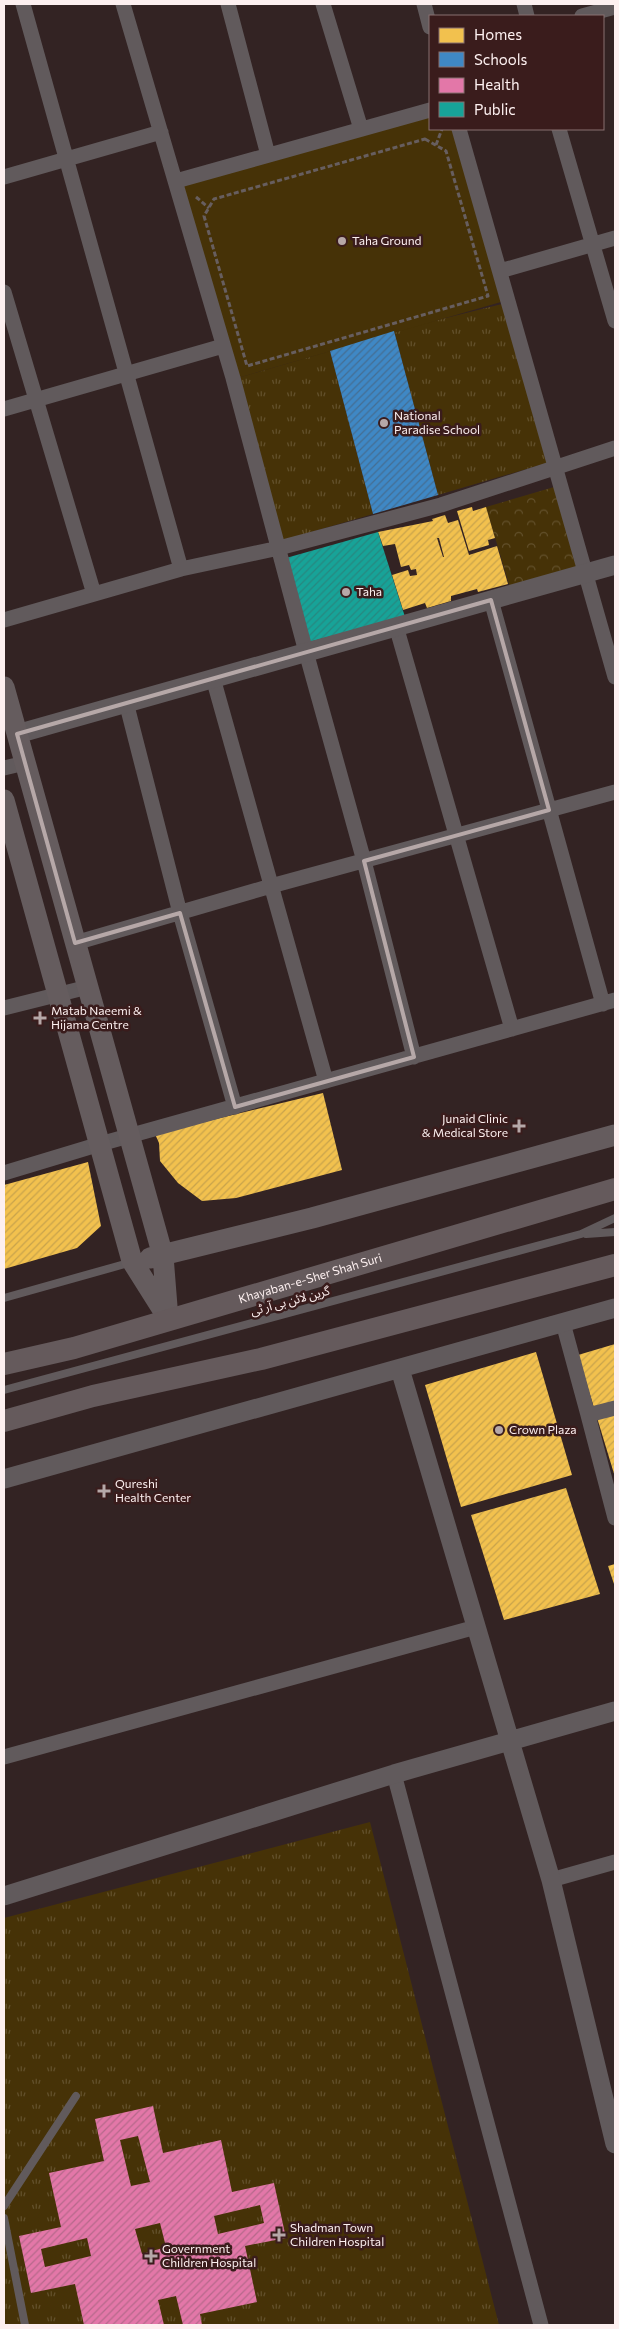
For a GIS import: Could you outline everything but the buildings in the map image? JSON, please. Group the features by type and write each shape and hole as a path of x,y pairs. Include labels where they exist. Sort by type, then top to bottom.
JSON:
{"main road":[{"path":"4,687 163,1256 168,1320"},
{"path":"4,800 132,1262 168,1320"},
{"path":"132,1262 163,1256 615,1135"},
{"name":"Khayaban-e-Sher Shah Suri","path":"4,1364 74,1348 615,1189"},
{"path":"4,1420 93,1396 261,1359 615,1265"}],"street":[{"path":"23,4 68,159 181,569"},
{"path":"123,4 176,181 279,548 364,861 414,1057"},
{"path":"228,4 268,155"},
{"path":"323,4 360,129"},
{"path":"424,4 429,23"},
{"path":"586,15 615,7"},
{"path":"176,181 429,110"},
{"path":"459,130 615,677"},
{"path":"559,130 615,321"},
{"path":"4,177 161,132"},
{"path":"500,271 615,238"},
{"path":"4,292 94,594"},
{"path":"4,409 223,346"},
{"path":"4,620 181,569 279,548 441,505 615,448"},
{"path":"17,734 615,566"},
{"path":"4,1172 609,1002 549,810 491,600"},
{"path":"396,626 512,1029"},
{"path":"213,678 326,1081"},
{"path":"126,702 180,913 236,1107"},
{"path":"4,768 25,763"},
{"path":"75,943 271,886 615,792"},
{"path":"4,1008 88,987"},
{"path":"4,1479 400,1370 615,1308"},
{"path":"563,1323 615,1518"},
{"path":"400,1370 551,1880 615,2144"},
{"path":"588,1414 615,1408"},
{"path":"4,1757 476,1627"},
{"path":"4,1896 394,1774 615,1711"},
{"path":"394,1774 541,2325"},
{"path":"551,1880 615,1862"}],"lane":[{"name":"گرین لائن بی آر ٹی","path":"4,1390 581,1234 615,1218"},
{"name":"گرین لائن بی آر ٹی","path":"581,1234 615,1232"},
{"path":"4,1298 132,1262"},
{"path":"4,2206 76,2096"},
{"path":"4,2218 25,2325"}],"path":[{"path":"436,146 442,130"},
{"path":"425,139 436,146 446,151 488,296 247,366 204,216 214,198 425,139"}],"highlighted area":[{"path":"491,600 549,810 364,861 414,1057 235,1107 180,913 75,943 17,734"}],"green space":[{"name":"Taha Ground","path":"429,110 429,130 459,130 508,300 234,379 176,181"},
{"path":"502,304 547,463 438,495 394,331"},
{"path":"330,351 373,514 277,542 234,379"},
{"path":"554,487 579,572 511,591 486,507"},
{"path":"370,1822 499,2325 4,2325 4,1918"}],"place":[{"name":"Taha Ground","path":"342,241"},
{"name":"National Paradise School","path":"384,423"},
{"name":"Taha","path":"346,592"},
{"name":"Matab Naeemi & Hijama Centre","path":"40,1018"},
{"name":"Junaid Clinic & Medical Store","path":"519,1126"},
{"name":"Crown Plaza","path":"499,1430"},
{"name":"Qureshi Health Center","path":"104,1491"},
{"name":"Shadman Town Children Hospital","path":"279,2235"},
{"name":"Government Children Hospital","path":"151,2256"}]}
